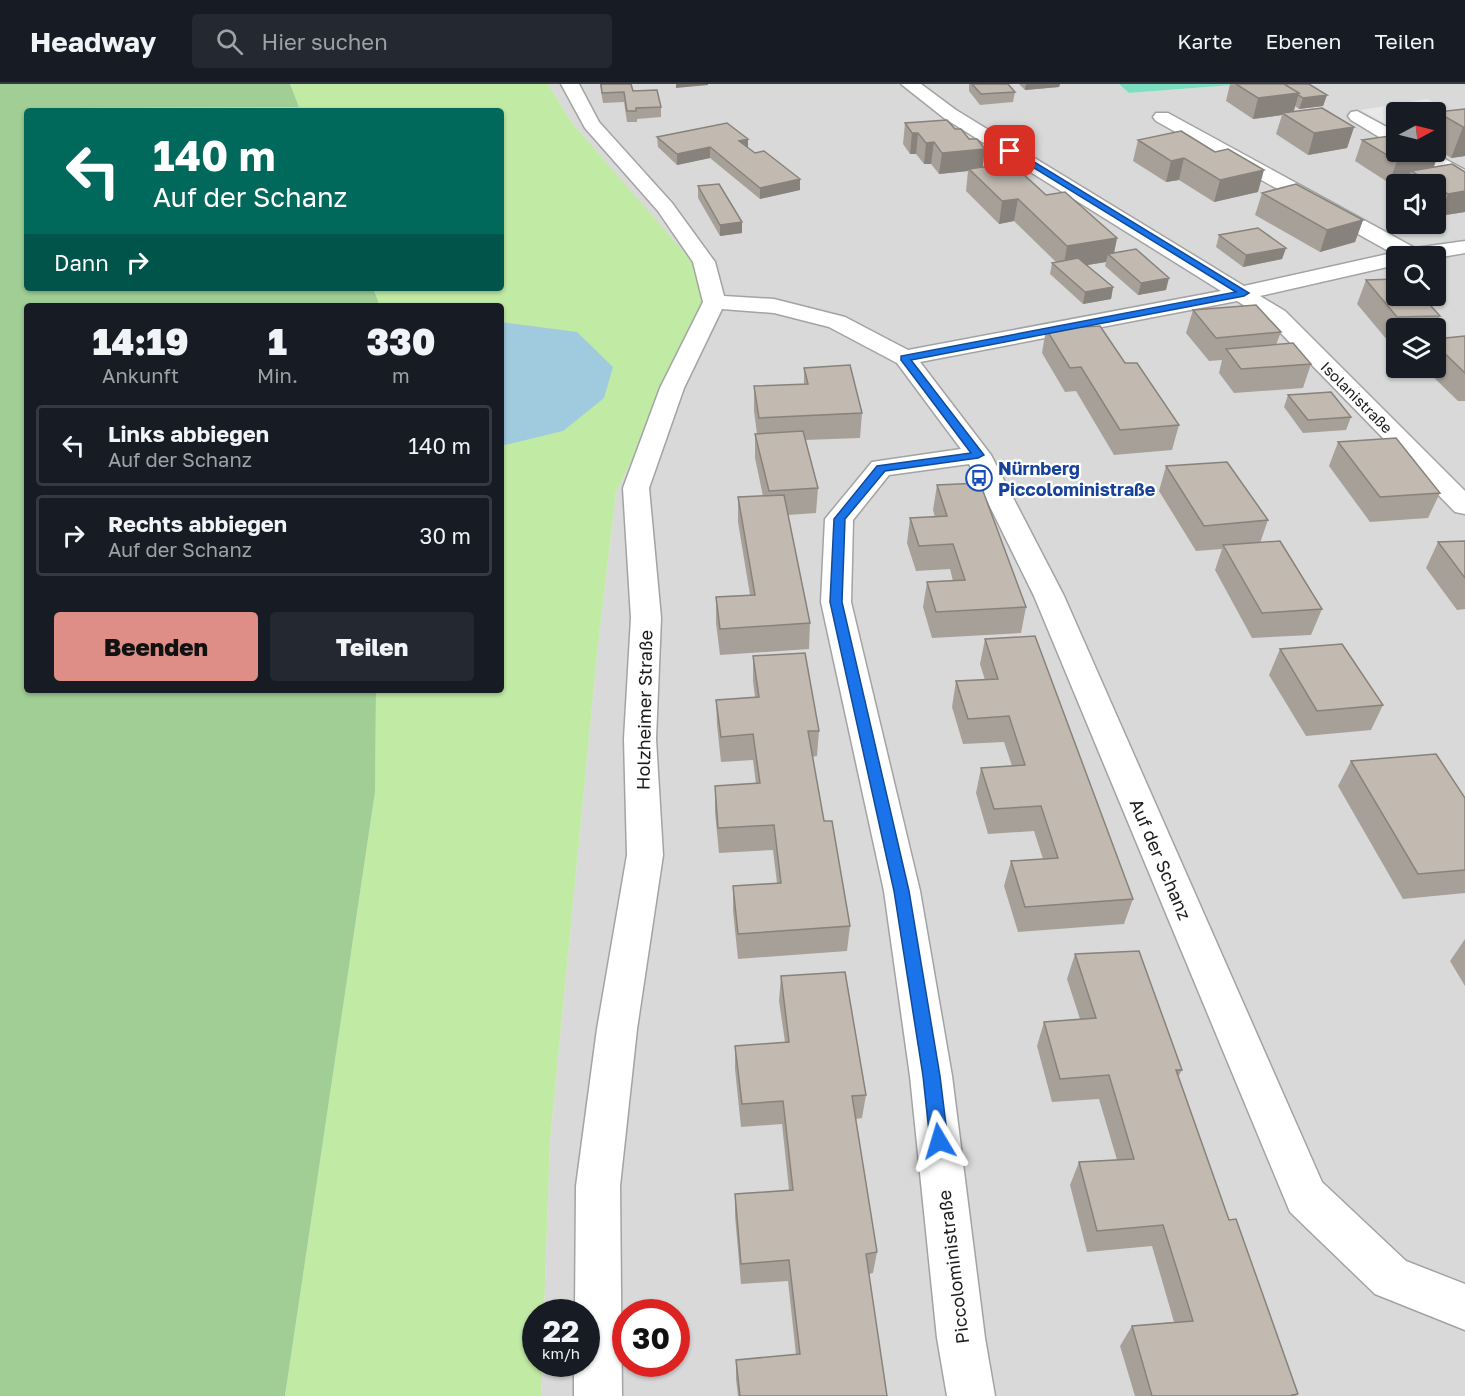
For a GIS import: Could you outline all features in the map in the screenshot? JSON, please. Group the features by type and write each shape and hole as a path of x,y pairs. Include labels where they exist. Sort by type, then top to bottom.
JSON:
{"street":[{"path":"570,84 591,124 665,207 704,262 714,302"},
{"name":"Isolanistraße","path":"910,84 950,114 1244,293 1277,316 1465,506"},
{"path":"1357,116 1386,133"},
{"path":"1162,117 1386,247"},
{"path":"1437,162 1465,178"},
{"path":"1446,250 1465,247"},
{"path":"905,358 1244,293 1386,261"},
{"name":"Auf der Schanz","path":"714,302 774,306 837,322 905,358 978,455 1049,596 1306,1197 1391,1278 1465,1307"},
{"name":"Holzheimer Straße","path":"598,1396 598,1186 616,1029 645,855 640,739 646,618 636,488 672,388 714,302"},
{"name":"Piccoloministraße","path":"971,1396 961,1338 931,1076 902,891 836,602 839,519 881,468 978,455"}],"shaded area":[{"path":"548,84 1119,84 1129,93 1245,84 1465,84 1465,1396 541,1396 542,1377 600,1377 600,1299 544,1299 550,1141 598,645 616,492 715,289 572,123"},
{"path":"1427,99 1433,102 1409,102"},
{"path":"1386,106 1386,124 1361,110"},
{"path":"1446,109 1465,119 1446,129"}],"green space":[{"path":"0,84 290,84 299,107 24,108 24,291 374,291 379,303 24,303 24,693 376,693 375,792 285,1396 0,1396"},
{"path":"290,84 548,84 572,123 716,289 616,492 598,645 550,1141 544,1299 522,1299 522,1377 542,1377 541,1396 285,1396 375,792 376,693 504,693 504,303 379,303 374,291 504,291 504,108 57,108 299,107"},
{"path":"1119,84 1245,84 1129,93"}],"water":[{"path":"504,322 577,332 613,367 604,398 563,431 504,445"}],"building":[{"path":"601,84 631,84 633,91 657,90 661,107 636,108 636,111 627,111 624,92 602,93"},
{"path":"972,84 1008,84 1015,92 981,94"},
{"path":"1236,84 1284,84 1299,93 1258,98"},
{"path":"1284,84 1309,84 1327,95 1303,98"},
{"path":"1322,108 1354,127 1314,133 1282,113"},
{"path":"1465,109 1465,127 1446,117 1446,111"},
{"path":"947,120 955,129 961,129 969,139 977,139 985,149 942,153 934,142 926,143 918,133 912,133 905,123"},
{"path":"727,123 748,139 739,141 755,153 764,151 800,179 760,188 710,147 677,154 657,137"},
{"path":"1181,131 1215,152 1228,149 1264,170 1220,180 1184,158 1171,161 1138,140"},
{"path":"1386,136 1386,154 1362,140"},
{"path":"1011,163 1046,195 1065,192 1117,238 1067,246 1018,199 1002,201 969,169"},
{"path":"1452,164 1465,172 1465,191 1446,193 1446,174 1416,174 1411,171"},
{"path":"719,184 742,222 720,225 698,186"},
{"path":"1296,184 1363,220 1327,230 1262,193"},
{"path":"1258,228 1286,248 1246,255 1219,235"},
{"path":"1136,249 1169,278 1141,283 1108,254"},
{"path":"1078,258 1113,287 1085,292 1052,263"},
{"path":"1386,279 1386,304 1366,280"},
{"path":"1256,305 1281,332 1216,338 1193,310"},
{"path":"1388,306 1431,306 1440,316 1397,317"},
{"path":"1100,326 1125,363 1137,363 1179,425 1120,430 1081,367 1070,368 1046,329"},
{"path":"1465,336 1465,373 1446,355 1446,338"},
{"path":"1293,343 1311,364 1241,369 1226,349"},
{"path":"850,365 862,413 759,418 754,386 808,384 804,368"},
{"path":"1331,392 1351,417 1308,420 1288,395"},
{"path":"803,431 818,488 769,491 755,434"},
{"path":"1396,438 1440,493 1380,497 1338,442"},
{"path":"1227,462 1268,520 1204,526 1166,466"},
{"path":"980,483 1026,607 936,612 927,582 965,580 953,544 919,546 910,518 947,516 937,485"},
{"path":"784,495 810,623 720,629 716,597 755,595 738,497"},
{"path":"1280,541 1322,609 1262,613 1223,545"},
{"path":"1465,541 1465,578 1438,542"},
{"path":"1035,636 1133,899 1025,907 1011,861 1058,858 1041,806 994,809 981,768 1025,765 1009,716 968,719 956,681 998,679 985,639"},
{"path":"1342,644 1383,705 1317,711 1280,649"},
{"path":"805,653 819,731 808,731 824,821 832,821 850,926 738,934 733,886 781,883 774,825 718,828 715,786 760,783 753,734 721,737 716,700 759,697 753,656"},
{"path":"1436,754 1465,798 1465,870 1418,874 1351,761"},
{"path":"1139,951 1182,1070 1176,1070 1229,1220 1236,1219 1298,1394 1293,1396 1152,1396 1132,1326 1193,1321 1163,1225 1097,1231 1079,1162 1134,1159 1109,1075 1060,1079 1044,1022 1096,1018 1075,954"},
{"path":"845,972 866,1095 852,1096 877,1252 866,1254 887,1396 740,1396 736,1360 800,1354 789,1260 741,1264 735,1194 793,1190 783,1101 742,1104 735,1046 789,1042 781,976"}],"place":[{"name":"Nürnberg Piccoloministraße","path":"979,478"}],"route":[{"path":"939,1141 902,891 836,602 839,519 881,468 978,455 905,358 1244,293 1010,151"}]}
